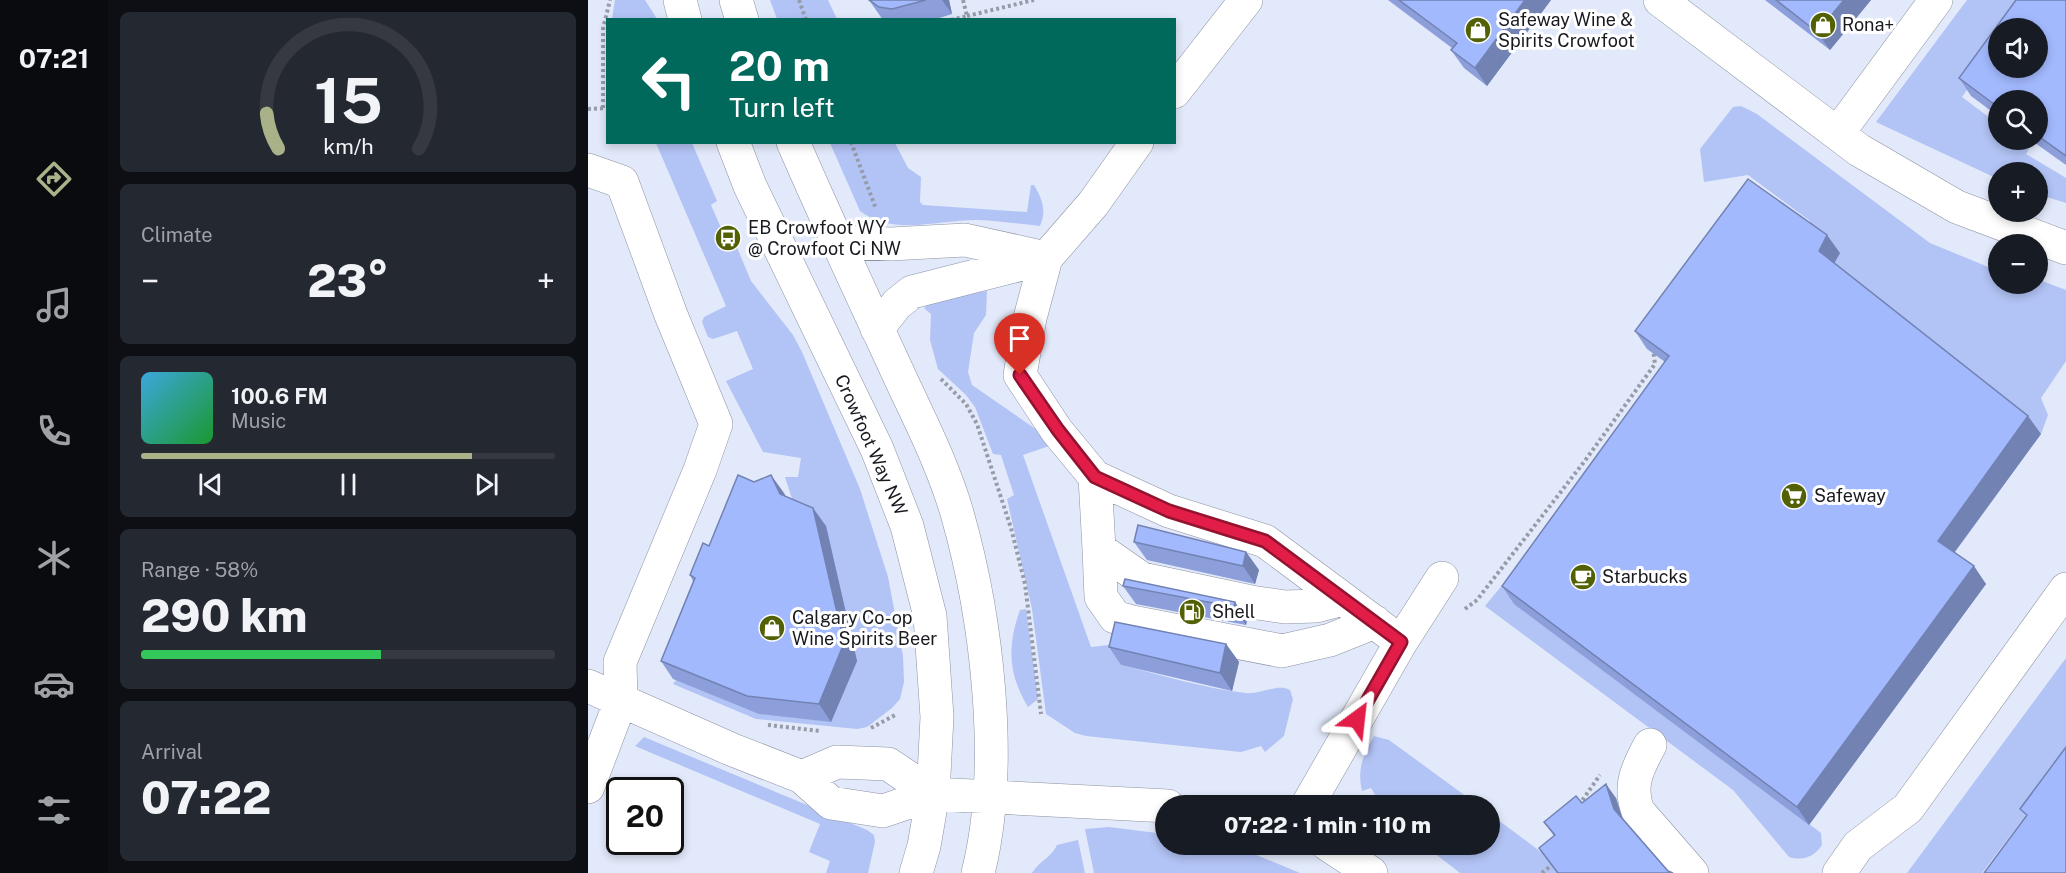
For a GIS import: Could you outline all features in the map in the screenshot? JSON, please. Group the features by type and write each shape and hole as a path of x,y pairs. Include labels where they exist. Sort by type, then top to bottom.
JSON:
{"street":[{"path":"680,0 684,18"},
{"path":"736,0 741,18"},
{"path":"1176,89 1246,0"},
{"path":"1660,0 1858,150 1957,207 2066,248"},
{"path":"1838,133 1936,0"},
{"name":"Crowfoot Way NW","path":"734,144 755,197 877,449 907,526 930,616 937,717 933,794 924,846 916,873"},
{"path":"794,144 930,441 957,512 980,612 989,716 989,796 978,873"},
{"path":"1136,144 1093,204 1046,258 1030,318 1020,375 1058,430 1095,477 1169,511 1265,541 1401,642"},
{"path":"588,170 622,182 671,315 716,424 696,481 620,662 621,700 588,787"},
{"path":"838,242 891,244 965,240 1046,258"},
{"path":"877,329 897,304 912,292 1046,258"},
{"path":"1095,477 1101,597 1115,617 1282,651 1330,640 1375,622"},
{"path":"1099,549 1142,579 1251,602 1295,607 1316,606 1344,599"},
{"path":"1313,795 1401,642 1442,578"},
{"path":"1839,873 1858,846 1908,808 2066,589"},
{"path":"588,686 733,750 802,777 831,803 883,811 933,794 1155,805"},
{"path":"1650,745 1637,768 1634,800 1638,811 1692,873"},
{"path":"802,777 837,762 888,764 933,794"},
{"path":"1344,855 1371,873"}],"path":[{"path":"588,109 605,108 603,29 610,0"},
{"path":"799,0 805,18"},
{"path":"963,0 967,16"},
{"path":"959,18 1034,0"},
{"path":"852,144 877,214"},
{"path":"1462,612 1477,600 1584,462 1655,364 1652,344"},
{"path":"1584,462 1592,467"},
{"path":"862,733 897,714"},
{"path":"760,723 823,731"},
{"path":"1574,813 1601,774"},
{"path":"1542,873 1556,862 1551,857"}],"shaded area":[{"path":"615,0 645,0 656,18 612,18"},
{"path":"770,0 828,0 837,18 777,18"},
{"path":"1967,0 2039,0 2013,18 1988,18 1988,55 1984,66 1962,97 1988,116 1988,150 2028,150 2026,154 2039,162 1988,162 1988,174 1876,122"},
{"path":"1741,106 1757,114 1930,243 1988,267 1988,294 2048,294 2048,283 2066,290 2066,361 2041,398 2048,415 2041,434 1831,269 1806,229 1810,221 1748,175 1704,182 1700,149 1733,107"},
{"path":"656,144 692,144 717,201 711,205 729,246 736,245 751,281 793,335 860,489 888,577 903,656 904,682 900,699 867,727 857,729 756,719 673,684 797,514 785,477 798,477 801,458 763,452 726,381 753,369 737,331 713,339 708,337 702,322 704,317 726,306"},
{"path":"830,144 896,144 908,168 921,177 920,202 923,205 1027,212 1032,178 1031,185 1034,185 1043,205 1040,226 979,220 902,225 873,219 860,211"},
{"path":"2048,167 2066,178 2066,203 2048,197"},
{"path":"987,291 986,315 974,333 968,372 972,385 1050,439 1049,446 1023,455 1091,647 1117,644 1121,665 1198,685 1245,693 1274,688 1290,690 1293,699 1284,736 1265,752 1261,746 1241,752 1086,736 1075,733 1046,714 1032,609 1007,499 1014,495 1001,455 993,454 975,407 966,395 938,369 930,340 931,314 924,308 932,300"},
{"path":"1517,567 1515,604 1821,833 1822,845 1819,849 1803,858 1789,857 1733,790 1485,606"},
{"path":"1026,609 1038,699 1028,707 1016,683 1012,660 1016,623 1020,610"},
{"path":"2066,658 2066,762 1982,873 1907,873"},
{"path":"1374,736 1389,740 1464,795 1375,795 1371,788 1362,791 1360,776 1367,750"},
{"path":"644,737 867,830 874,835 875,842 868,873 826,873 830,861 809,852 820,824 635,746"},
{"path":"1500,821 1541,852 1559,873 1460,873 1437,855 1500,855"},
{"path":"1109,827 1155,833 1155,855 1256,855 1300,873 1094,873 1085,829"},
{"path":"1078,840 1085,873 1032,873 1057,845"}],"building":[{"path":"869,0 926,0 892,9 879,7"},
{"name":"Safeway Wine & Spirits Crowfoot","path":"1399,0 1525,0 1475,68 1451,50 1457,43"},
{"path":"1776,0 1844,0 1817,32"},
{"path":"2016,0 2066,0 2066,156 2048,143 2048,90 1988,90 1988,100 1959,78 1988,38 1988,78 2048,78 2048,18 2003,18"},
{"name":"Safeway","path":"1748,179 1827,235 1819,251 2028,416 1938,541 1974,566 1797,807 1502,586 1669,356 1635,331"},
{"name":"Calgary Co-op Wine Spirits Beer","path":"738,475 754,482 771,475 780,494 813,508 844,643 819,704 747,696 661,661 695,578 690,575 703,543 709,546"},
{"path":"1138,525 1246,552 1243,566 1134,542"},
{"path":"1125,579 1235,602 1234,607 1123,586"},
{"path":"1115,622 1226,644 1220,673 1109,647"},
{"path":"2066,747 2066,873 1984,873 2027,815 2020,809"},
{"path":"1606,784 1614,809 1668,871 1673,873 1558,873 1539,848 1555,835 1544,822 1576,796 1582,803"}],"place":[{"name":"Rona+","path":"1823,25"},
{"name":"Safeway Wine & Spirits Crowfoot","path":"1478,30"},
{"name":"EB Crowfoot WY @ Crowfoot Ci NW","path":"728,238"},
{"name":"Safeway","path":"1794,496"},
{"name":"Starbucks","path":"1583,577"},
{"name":"Shell","path":"1192,612"},
{"name":"Calgary Co-op Wine Spirits Beer","path":"772,628"}],"route":[{"path":"1020,375 1058,430 1095,477 1169,511 1265,541 1401,642 1357,719"}]}
